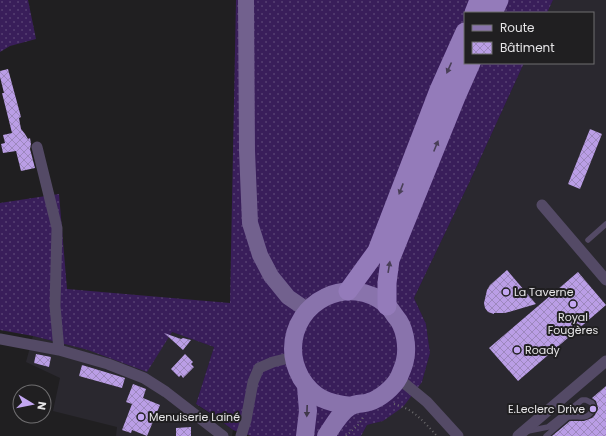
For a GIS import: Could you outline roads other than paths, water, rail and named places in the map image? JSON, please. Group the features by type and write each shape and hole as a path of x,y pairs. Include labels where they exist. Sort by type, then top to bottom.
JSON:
{"highway":[{"path":"474,12 479,0"},
{"path":"493,12 499,0"},
{"path":"348,291 377,251 439,90 464,34"},
{"path":"387,306 387,283 390,260 471,64"}],"main road":[{"path":"246,0 247,151 250,223 260,255 271,276 288,297 307,310"},
{"path":"326,436 341,414 359,410 386,393 398,378 405,360 406,340 400,321 387,306 376,298 362,293 348,291 333,294 319,300 307,310 298,324 293,340 293,357 298,372 306,386 319,397 335,404 359,410"},
{"path":"305,436 308,411 306,386"}],"street":[{"path":"37,147 57,228 55,306 59,350"},
{"path":"542,205 606,280"},
{"path":"0,340 59,350 108,364 144,378 166,392 223,436"},
{"path":"241,436 246,420 252,382 259,368 273,362 293,357"},
{"path":"520,434 606,361"},
{"path":"398,378 427,402 458,436"}],"lane":[{"path":"588,240 606,224"},
{"path":"520,434 548,427 582,400 592,403 594,408 591,413 585,417 568,417 546,436"}],"place":[{"name":"La Taverne","path":"506,292"},
{"name":"Royal Fougères","path":"573,304"},
{"name":"Roady","path":"517,350"},
{"name":"E.Leclerc Drive","path":"593,409"},
{"name":"Menuiserie Lainé","path":"141,417"}]}
